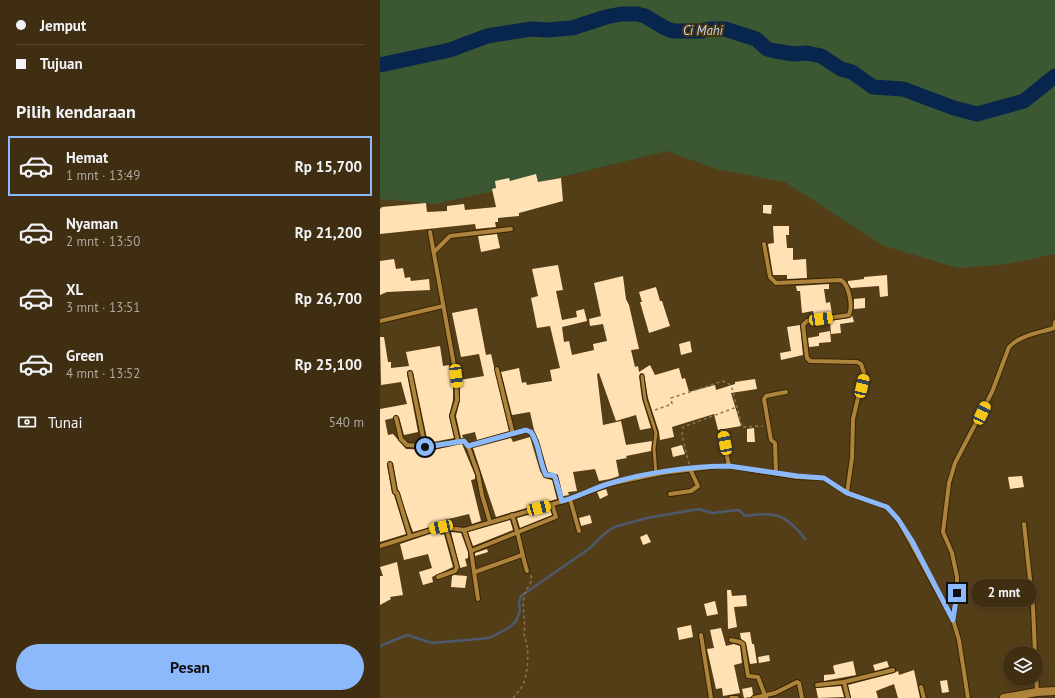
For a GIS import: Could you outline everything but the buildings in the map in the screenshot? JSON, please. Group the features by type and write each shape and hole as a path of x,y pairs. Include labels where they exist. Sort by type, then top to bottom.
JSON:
{"main road":[{"path":"1004,698 1037,692 1055,691"}],"street":[{"path":"434,252 450,236 511,229"},
{"path":"430,232 456,376 457,400 452,416 458,441"},
{"path":"764,244 770,277 776,283 841,280 846,284 851,309 849,315 807,321 803,324 807,358 810,360 857,362 863,368 864,373 854,419 852,458 847,493"},
{"path":"380,321 444,306"},
{"path":"953,620 957,593 957,578 952,553 944,532 944,524 946,498 955,463 992,392 1008,347 1024,337 1054,328 1055,322"},
{"path":"497,369 513,434"},
{"path":"410,373 425,447"},
{"path":"776,473 775,443 771,440 764,399 766,396 786,392"},
{"path":"396,418 402,442 407,445 425,447 464,441 468,446 478,474 482,495 490,522"},
{"path":"468,446 526,430 533,435 542,458 543,470 546,475 553,475 555,477 562,501"},
{"path":"722,432 729,466"},
{"path":"390,464 395,492 397,493 410,536"},
{"path":"380,546 431,529 446,528 464,530 570,499 609,484 656,474 690,469 729,466 824,478 847,493 887,507 898,519 953,620 959,640 968,698"},
{"path":"670,494 691,491 698,486 690,469"},
{"path":"570,499 579,530"},
{"path":"471,551 556,517 552,504"},
{"path":"512,515 519,532 522,555 527,571"},
{"path":"1024,524 1033,607 1035,646"},
{"path":"438,577 455,571 457,567 446,528"},
{"path":"464,530 471,551 478,599"},
{"path":"475,572 522,555"},
{"path":"701,635 711,698"},
{"path":"731,640 743,644 748,676 758,677 765,697"},
{"path":"817,685 844,682 893,670"},
{"path":"754,698 765,697 797,682 799,683 802,698"},
{"path":"844,682 848,698"},
{"path":"1037,686 1037,692"},
{"path":"921,687 924,698"},
{"path":"731,698 737,698"}],"lane":[{"path":"642,376 645,399 656,433 654,449 656,474"}],"path":[{"path":"651,411 672,404 671,398 723,381 729,384 742,427 769,425"},
{"path":"690,469 682,435 683,427 737,407"},
{"path":"513,698 524,683 527,660 527,642 524,637 526,625 524,593 532,580 532,576 527,571"}],"green space":[{"path":"380,0 1055,0 1055,254 1008,264 958,268 884,246 785,182 716,169 667,151 561,177 434,204 380,199"}],"waterway":[{"name":"Ci Mahi","path":"380,65 450,50 487,36 531,29 547,30 572,28 606,17 621,14 637,14 645,16 673,31 725,29 756,39 767,49 794,54 807,53 821,56 841,69 852,72 873,87 903,89 954,108 977,114 1024,101 1055,76"},
{"path":"380,646 407,635 432,643 489,638 510,627 516,621 520,611 519,602 521,596 590,548 603,535 614,527 647,518 699,509 712,513 739,510 745,516 772,514 786,519 805,539"}],"route":[{"path":"425,447 432,447 458,441 464,441 468,446 526,430 531,432 533,435 542,458 542,466 546,475 553,475 555,477 562,501 609,484 662,473 718,466 729,466 797,476 824,478 847,493 866,501 887,507 890,510 898,519 912,541 942,596 953,620 957,593"}]}
